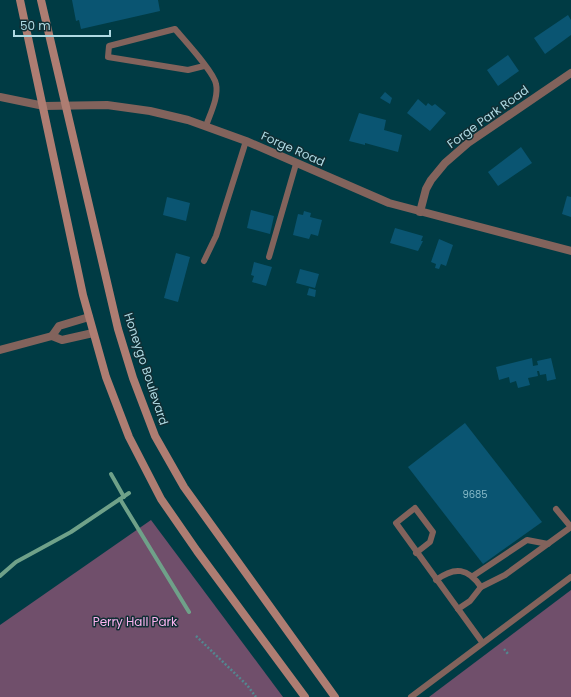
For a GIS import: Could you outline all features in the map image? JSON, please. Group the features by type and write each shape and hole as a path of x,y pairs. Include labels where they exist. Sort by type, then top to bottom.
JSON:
{"main road":[{"path":"20,0 89,318 106,377 129,437 162,499 197,551 304,697"},
{"name":"Honeygo Boulevard","path":"42,0 118,329 133,378 155,436 184,487 213,530 335,697"}],"street":[{"name":"Forge Park Road","path":"420,212 426,189 431,180 445,164 468,144 571,73"},
{"name":"Forge Road","path":"0,97 44,106 107,106 150,111 206,126 246,141 388,203 571,251"},
{"path":"52,336 58,326 89,318"},
{"path":"0,350 52,336 62,340 93,333"}],"lane":[{"path":"204,66 188,70 108,57 109,46 175,29 214,77 217,85 215,98 206,126"},
{"path":"204,261 216,236 246,141"},
{"path":"269,257 296,164"},
{"path":"416,553 430,542 433,532 415,508 396,523 416,553 482,642"},
{"path":"458,609 470,601 481,587 505,575 571,527 556,509"},
{"path":"473,576 527,540 548,544"},
{"path":"436,580 448,571 461,571 473,576 481,587"},
{"path":"411,697 482,642 571,577"}],"path":[{"path":"196,636 246,685 256,697"},
{"path":"504,649 508,654"}],"green space":[{"name":"Perry Hall Park","path":"151,520 283,697 0,697 0,625"},
{"path":"571,590 571,697 429,697"}],"building":[{"path":"72,0 158,0 160,11 81,29 79,20 76,21"},
{"path":"568,15 571,20 571,35 545,54 534,38"},
{"path":"508,55 519,71 498,86 487,70"},
{"path":"385,92 392,98 390,104 380,98"},
{"path":"418,99 426,106 428,103 432,106 435,104 446,113 430,131 407,113"},
{"path":"359,113 386,120 384,130 402,135 398,152 365,143 365,145 349,141"},
{"path":"521,147 532,163 498,186 488,172"},
{"path":"567,196 571,197 571,217 562,214"},
{"path":"167,197 190,203 186,221 163,215"},
{"path":"251,210 274,216 270,234 247,228"},
{"path":"304,211 311,213 310,217 322,220 318,236 311,234 309,239 293,235 298,214 303,215"},
{"path":"395,228 423,236 421,241 423,241 418,251 390,243"},
{"path":"439,239 453,245 446,266 441,264 439,269 435,268 436,264 431,262"},
{"path":"176,253 190,257 178,302 164,298"},
{"path":"254,262 272,267 266,286 252,282 254,276 251,275"},
{"path":"300,269 319,274 315,288 296,283"},
{"path":"309,288 316,290 315,297 307,295"},
{"path":"532,358 533,366 538,365 537,361 551,358 556,379 547,381 546,374 540,375 539,371 537,371 538,376 528,378 530,385 518,388 516,381 510,383 509,377 499,380 496,367"},
{"path":"465,423 542,522 483,564 408,467"}],"waterway":[{"path":"111,474 124,497"},
{"path":"0,576 16,562 71,532 129,493"},
{"path":"120,499 189,612"}]}
